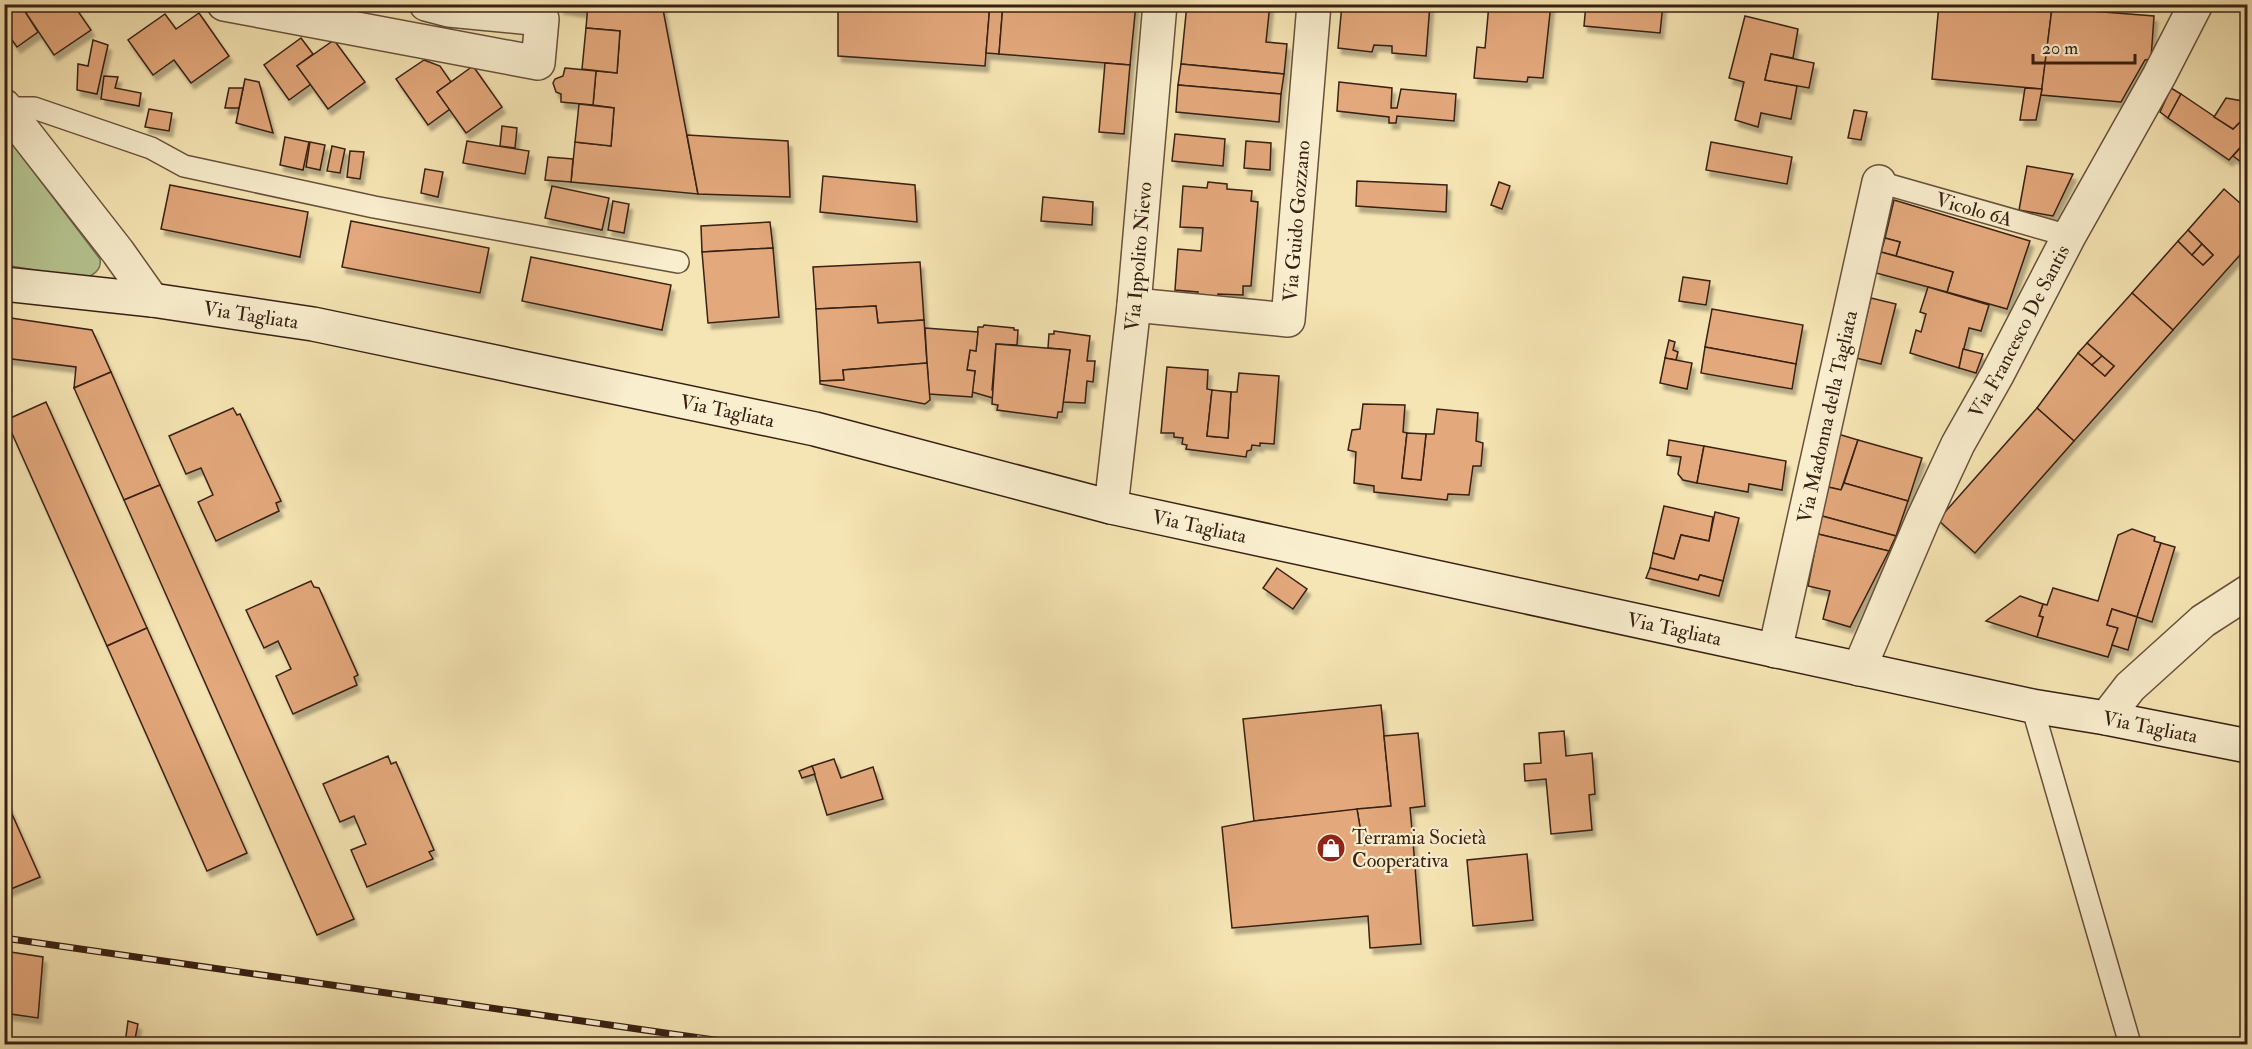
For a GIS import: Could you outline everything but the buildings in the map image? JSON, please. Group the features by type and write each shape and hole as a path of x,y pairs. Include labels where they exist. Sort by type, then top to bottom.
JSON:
{"street":[{"path":"224,4 538,63 542,19 449,10 426,4"},
{"name":"Via Ippolito Nievo","path":"1111,507 1134,305 1160,4"},
{"name":"Via Guido Gozzano","path":"1134,305 1288,320 1314,4"},
{"name":"Via Francesco De Santis","path":"1859,669 1923,519 1958,444 2196,4"},
{"path":"5,107 118,252 152,300"},
{"name":"Via Madonna della Tagliata","path":"1775,651 1880,182"},
{"name":"Via Tagliata","path":"4,284 152,300 313,324 815,429 1111,507 2032,706 2247,746"},
{"path":"2106,718 2130,687 2203,621 2247,592"}],"lane":[{"path":"5,107 34,108 151,148 184,166 374,207 678,262"},
{"name":"Vicolo 6A","path":"1880,182 2069,236"},
{"path":"2032,706 2130,1044"}],"green space":[{"path":"4,133 100,259 100,266 90,276 83,278 5,265"}],"railway":[{"path":"4,938 742,1044"}],"place":[{"name":"Terramia Società Cooperativa","path":"1331,848"}]}
